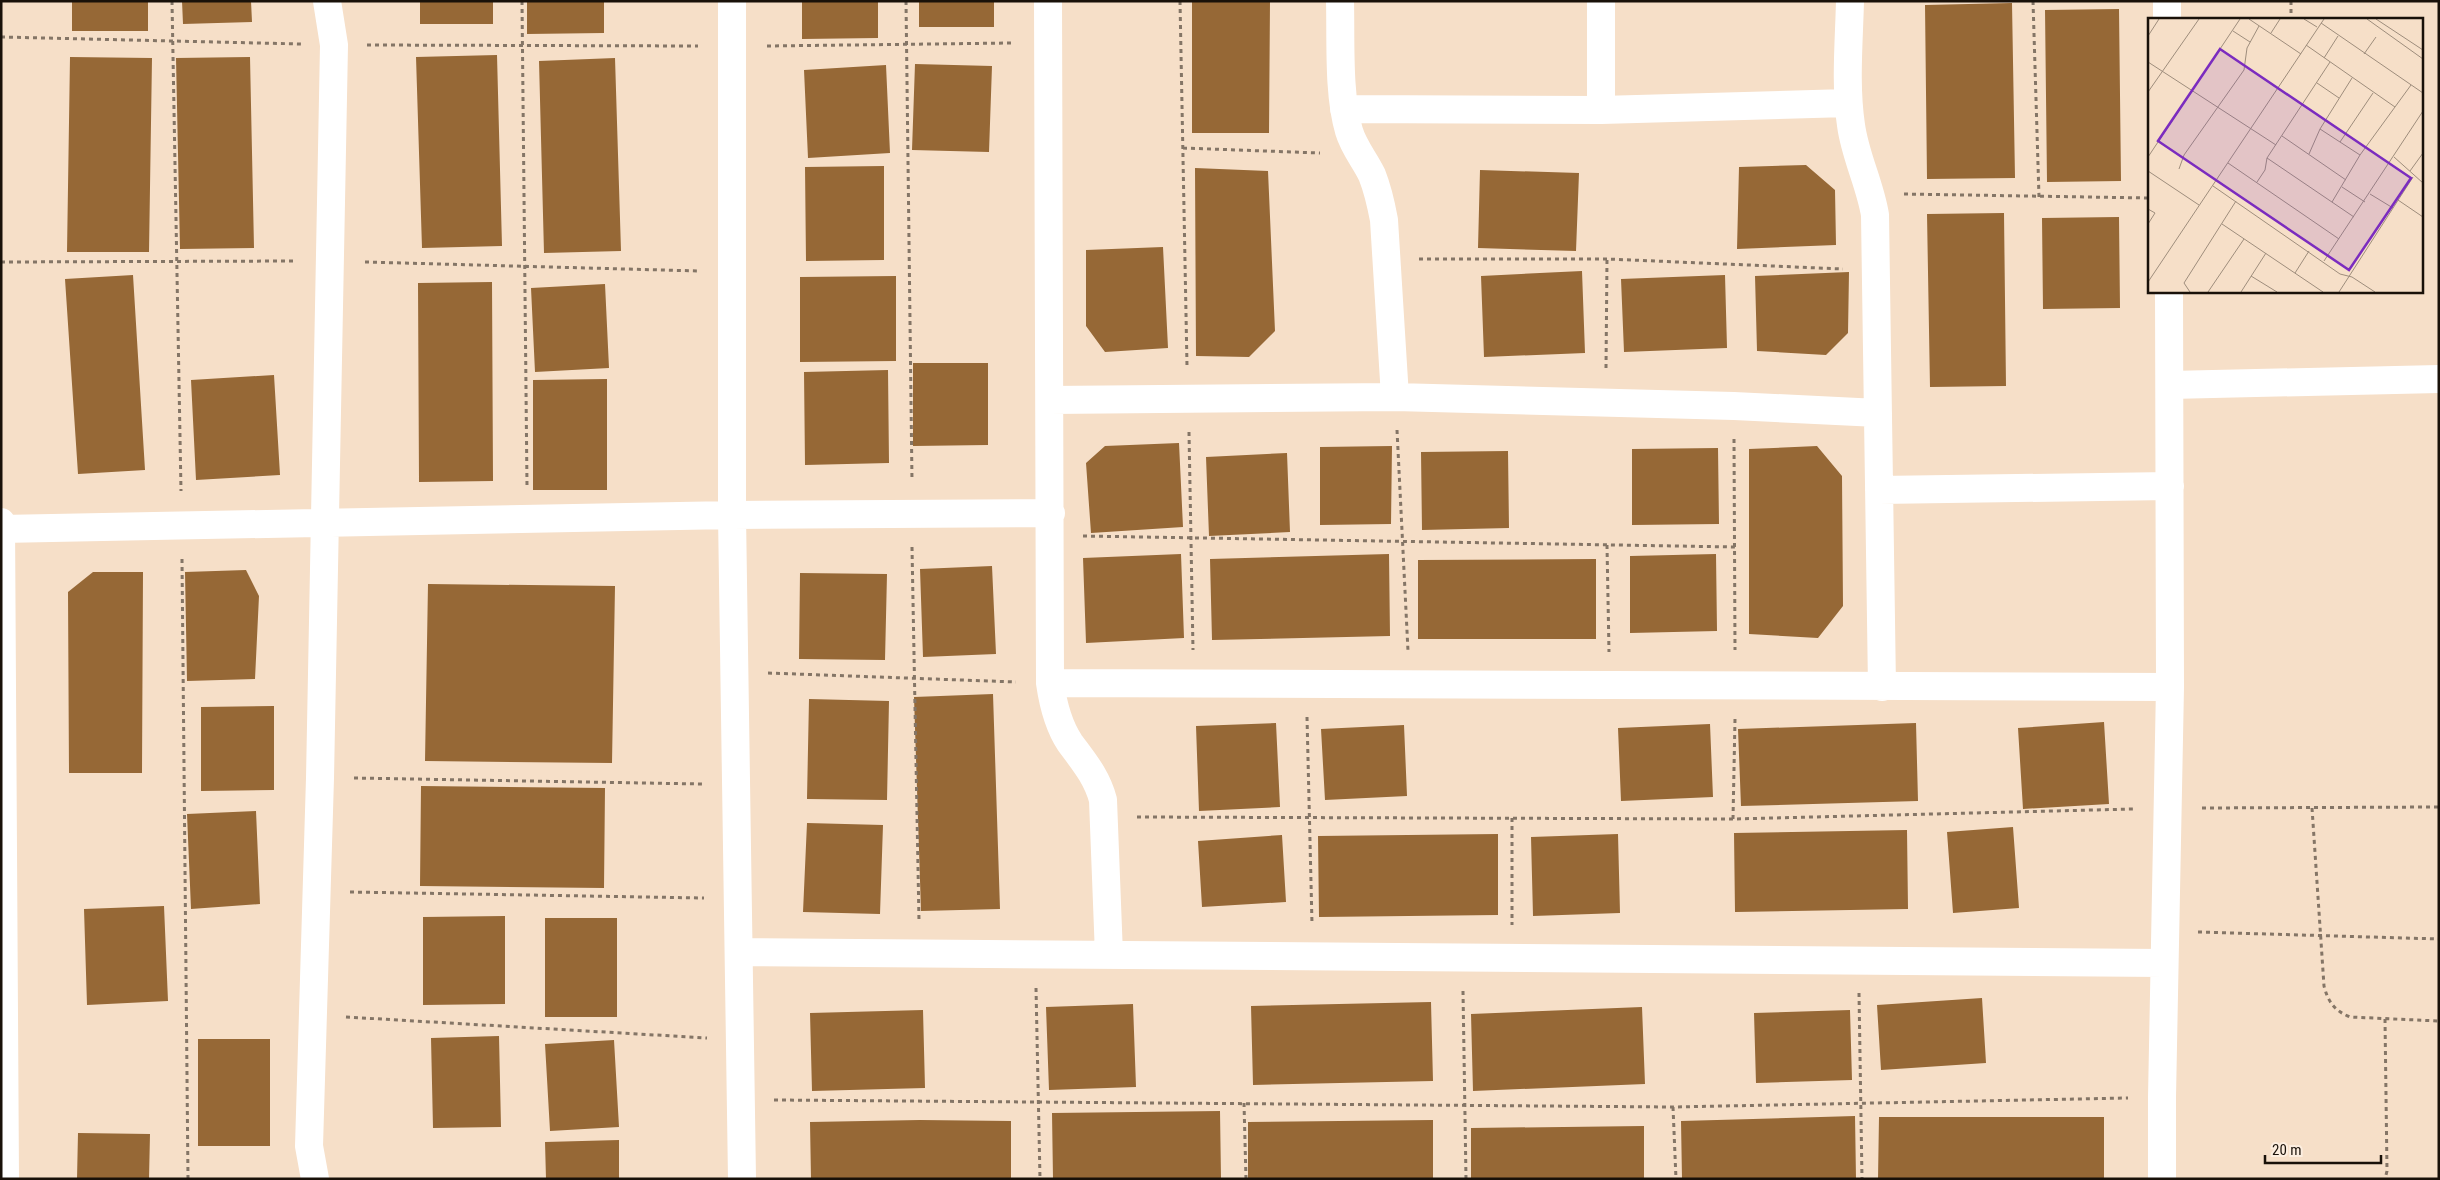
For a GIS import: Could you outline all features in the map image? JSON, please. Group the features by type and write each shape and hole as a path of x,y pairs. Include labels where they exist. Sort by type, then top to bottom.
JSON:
{"street":[{"path":"315,1179 309,1146 326,523 334,45 328,1"},
{"path":"732,1 732,515 742,1179"},
{"path":"1048,1 1050,683 1053,704 1069,742 1092,771 1100,785 1105,816 1108,955"},
{"path":"1340,1 1344,109 1349,132 1358,154 1371,174 1380,196 1384,220 1395,397"},
{"path":"1601,1 1601,110"},
{"path":"1850,1 1848,103 1856,150 1871,193 1875,215 1882,687"},
{"path":"2167,1 2167,18"},
{"path":"1344,109 1601,110 1848,103"},
{"path":"2162,1179 2164,963 2170,687 2170,386 2168,292"},
{"path":"2170,386 2439,379"},
{"path":"1050,400 1395,397 1734,406 1878,412"},
{"path":"1879,490 2170,486"},
{"path":"1,529 732,515 1050,524"},
{"path":"1,522 5,1179"},
{"path":"1050,683 1736,687 2170,687"},
{"path":"739,952 2164,963"}],"path":[{"path":"172,1 181,526 188,1179"},
{"path":"522,1 528,520"},
{"path":"1180,1 1194,684"},
{"path":"2033,1 2039,197"},
{"path":"2291,1 2291,18"},
{"path":"1,37 334,45 732,46 1049,43"},
{"path":"1183,148 1358,154"},
{"path":"1871,193 2148,198"},
{"path":"1386,259 1607,259 1876,271"},
{"path":"1605,403 1607,259"},
{"path":"1395,397 1410,685"},
{"path":"1733,819 1736,687 1734,406"},
{"path":"1050,524 1191,538 1735,547"},
{"path":"1607,545 1610,686"},
{"path":"734,672 1050,683"},
{"path":"1307,684 1313,956"},
{"path":"320,778 736,785"},
{"path":"1105,816 1733,819 2167,808 2439,807"},
{"path":"2312,808 2324,986 2332,1006 2350,1017 2439,1021"},
{"path":"1512,818 1512,958"},
{"path":"317,891 737,899"},
{"path":"2165,931 2439,939"},
{"path":"1035,954 1040,1179"},
{"path":"1462,958 1466,1179"},
{"path":"1858,960 1862,1179"},
{"path":"313,1015 740,1040"},
{"path":"2384,1019 2387,1171 2385,1179"},
{"path":"741,1099 1673,1107 1861,1105 2162,1097"},
{"path":"1244,1103 1246,1179"},
{"path":"1673,1107 1676,1179"}],"building":[{"path":"72,1 148,1 148,31 72,31"},
{"path":"182,1 251,1 252,22 183,24"},
{"path":"420,1 493,1 493,24 420,24"},
{"path":"527,1 604,1 604,33 527,34"},
{"path":"802,1 878,1 878,38 802,39"},
{"path":"919,1 994,1 994,27 919,27"},
{"path":"1192,1 1270,1 1269,133 1192,133"},
{"path":"2012,3 2015,178 1927,179 1925,5"},
{"path":"2119,9 2121,181 2047,182 2045,10"},
{"path":"497,55 502,246 422,248 416,57"},
{"path":"70,57 152,58 149,252 67,252"},
{"path":"250,57 254,248 180,249 176,58"},
{"path":"615,58 621,251 544,253 539,61"},
{"path":"915,64 992,66 989,152 912,150"},
{"path":"886,65 890,153 808,158 804,70"},
{"path":"1806,165 1835,190 1836,245 1737,249 1739,167"},
{"path":"884,166 884,260 806,261 805,167"},
{"path":"1195,168 1268,171 1275,331 1249,357 1196,356"},
{"path":"1480,170 1579,173 1576,251 1478,248"},
{"path":"2004,213 2006,386 1930,387 1927,214"},
{"path":"2119,217 2120,308 2043,309 2042,218"},
{"path":"1163,247 1168,348 1105,352 1086,326 1086,250"},
{"path":"1582,271 1585,353 1484,357 1481,276"},
{"path":"1849,272 1848,333 1826,355 1757,351 1755,276"},
{"path":"133,275 145,470 78,474 65,279"},
{"path":"1725,275 1727,348 1624,352 1621,279"},
{"path":"896,276 896,361 800,362 800,277"},
{"path":"492,282 493,481 419,482 418,283"},
{"path":"605,284 609,368 535,372 531,288"},
{"path":"913,363 988,363 988,445 913,446"},
{"path":"888,370 889,463 805,465 804,372"},
{"path":"274,375 280,475 196,480 191,380"},
{"path":"607,379 607,490 533,490 533,380"},
{"path":"1179,443 1183,527 1091,533 1086,463 1105,446"},
{"path":"1392,446 1391,524 1320,525 1320,447"},
{"path":"1817,446 1842,476 1843,606 1818,638 1749,634 1749,449"},
{"path":"1718,448 1719,524 1632,525 1632,449"},
{"path":"1508,451 1509,528 1422,530 1421,452"},
{"path":"1287,453 1290,532 1209,536 1206,457"},
{"path":"1181,554 1184,638 1086,643 1083,558"},
{"path":"1389,554 1390,636 1212,640 1210,559"},
{"path":"1716,554 1717,631 1630,633 1630,556"},
{"path":"1596,559 1596,639 1418,639 1418,560"},
{"path":"992,566 996,654 923,657 920,569"},
{"path":"246,570 259,596 255,679 187,681 185,572"},
{"path":"93,572 143,572 142,773 69,773 68,592"},
{"path":"800,573 887,574 885,660 799,659"},
{"path":"428,584 615,586 612,763 425,761"},
{"path":"993,694 1000,909 921,911 914,697"},
{"path":"809,699 889,701 887,800 807,799"},
{"path":"274,706 274,790 201,791 201,707"},
{"path":"2104,722 2109,804 2023,809 2018,728"},
{"path":"1276,723 1280,807 1199,811 1196,726"},
{"path":"1916,723 1918,801 1741,806 1738,729"},
{"path":"1710,724 1713,797 1621,801 1618,728"},
{"path":"1404,725 1407,796 1325,800 1321,729"},
{"path":"421,786 605,788 604,888 420,886"},
{"path":"256,811 260,904 191,909 187,814"},
{"path":"807,823 883,825 880,914 803,912"},
{"path":"2013,827 2019,908 1953,913 1947,832"},
{"path":"1907,830 1908,909 1735,912 1734,833"},
{"path":"1498,834 1498,915 1319,917 1318,836"},
{"path":"1618,834 1620,913 1533,916 1531,837"},
{"path":"1282,835 1286,902 1202,907 1198,841"},
{"path":"164,906 168,1001 87,1005 84,909"},
{"path":"505,916 505,1004 423,1005 423,917"},
{"path":"545,918 617,918 617,1017 545,1017"},
{"path":"1982,998 1986,1063 1881,1070 1877,1005"},
{"path":"1431,1002 1433,1081 1253,1085 1251,1006"},
{"path":"1133,1004 1136,1087 1049,1090 1046,1007"},
{"path":"1642,1007 1645,1084 1473,1091 1471,1014"},
{"path":"923,1010 925,1088 812,1091 810,1013"},
{"path":"1850,1010 1852,1080 1756,1083 1754,1013"},
{"path":"499,1036 501,1127 433,1128 431,1038"},
{"path":"198,1039 270,1039 270,1146 198,1146"},
{"path":"614,1040 619,1127 550,1131 545,1044"},
{"path":"1220,1111 1221,1179 1053,1179 1052,1113"},
{"path":"1855,1116 1856,1179 1682,1179 1681,1121"},
{"path":"1879,1117 2104,1117 2104,1179 1878,1179"},
{"path":"1433,1120 1433,1179 1248,1179 1248,1122"},
{"path":"1011,1121 1011,1179 811,1179 810,1122"},
{"path":"1644,1126 1644,1179 1471,1179 1471,1128"},
{"path":"78,1133 150,1134 149,1179 77,1179"},
{"path":"619,1140 619,1179 546,1179 545,1142"}]}
